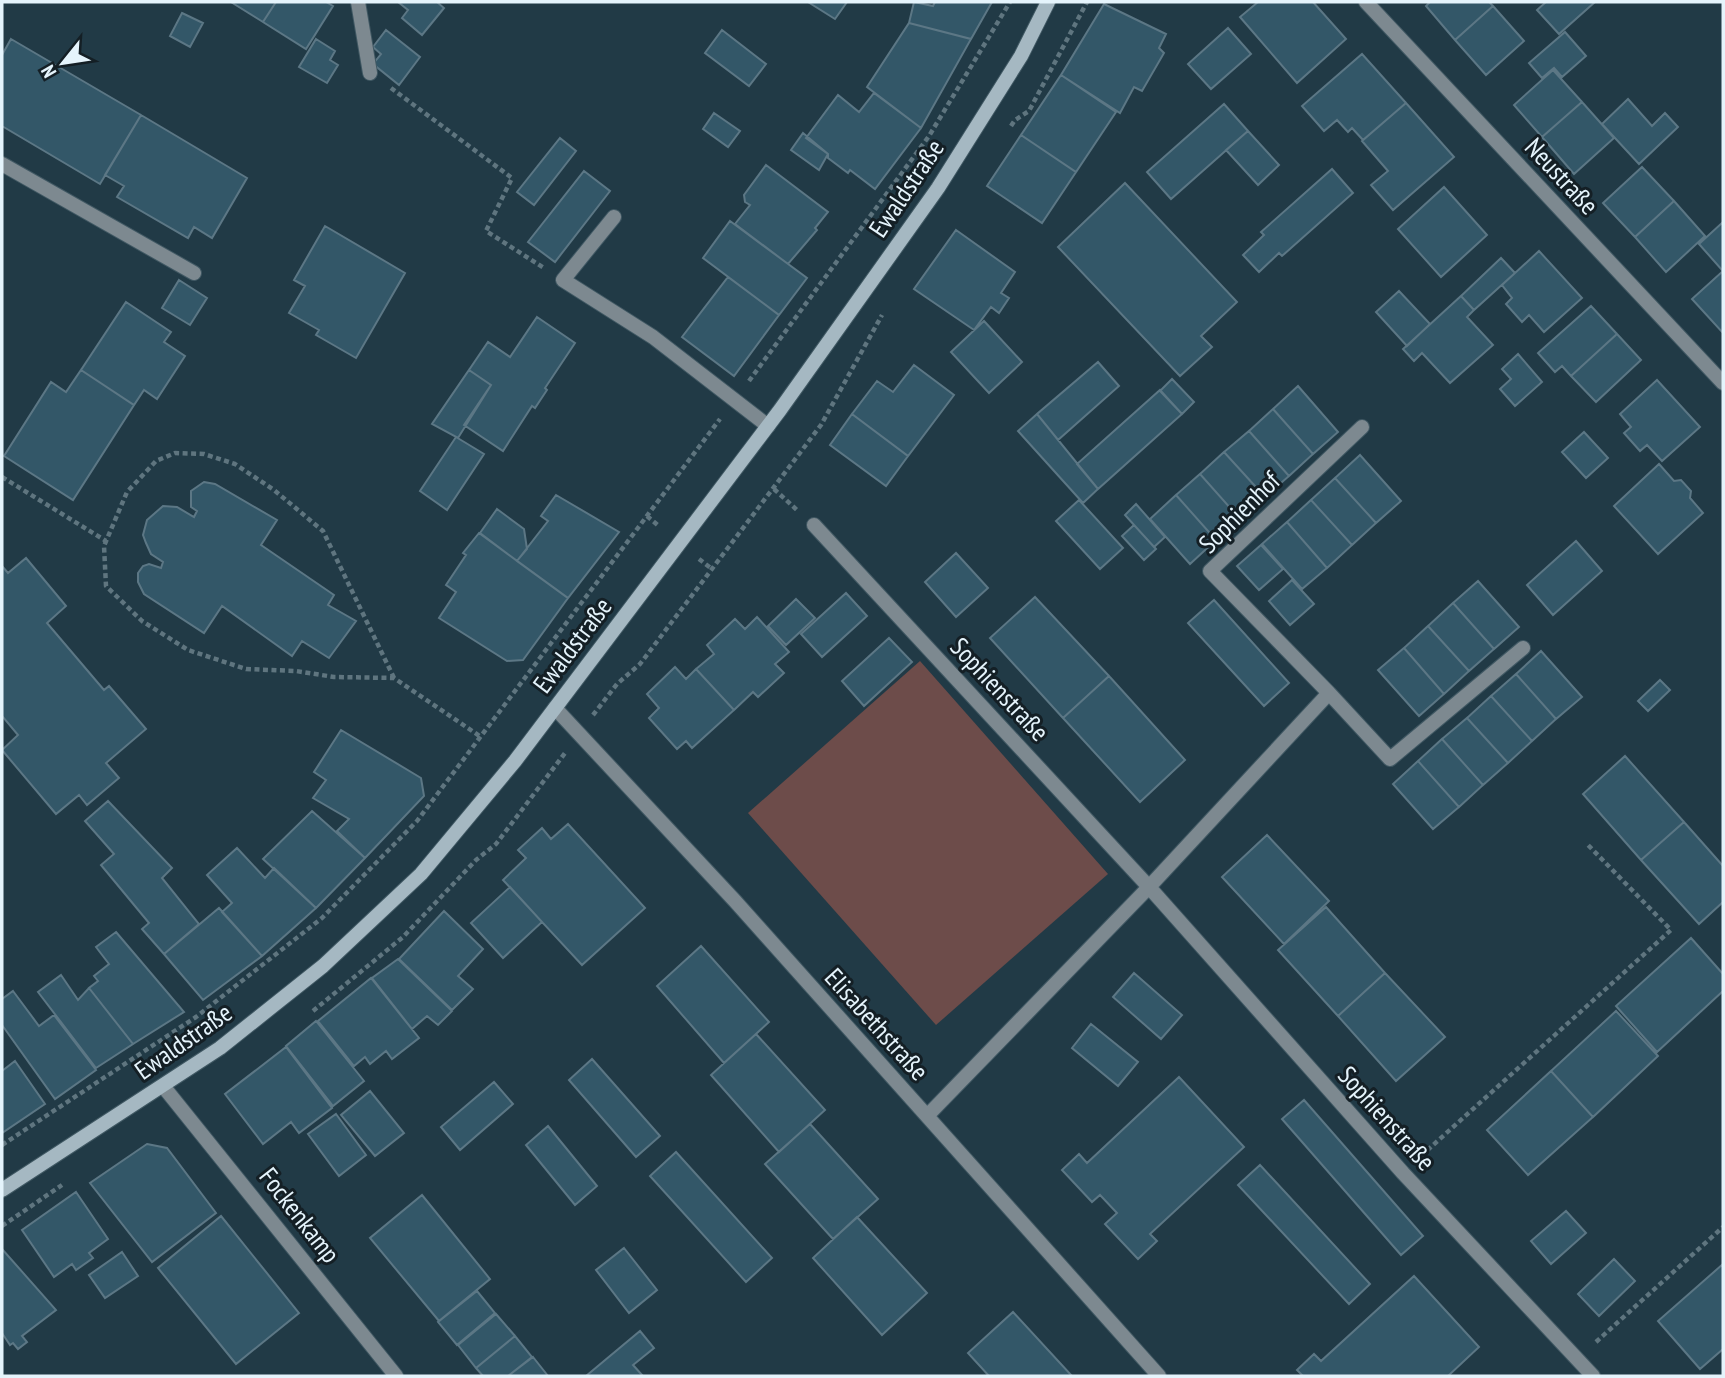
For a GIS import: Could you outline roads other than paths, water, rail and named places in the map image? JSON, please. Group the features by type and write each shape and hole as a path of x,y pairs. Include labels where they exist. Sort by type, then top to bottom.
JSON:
{"main road":[{"name":"Ewaldstraße","path":"2,1190 220,1048 323,966 421,874 515,761 768,426 938,188 1021,56 1048,2"}],"street":[{"path":"358,2 370,73"},
{"name":"Neustraße","path":"1366,2 1723,383"},
{"path":"2,164 194,273"},
{"path":"614,217 563,281 653,337 768,426"},
{"name":"Sophienhof","path":"1362,427 1210,571 1390,758 1523,648"},
{"name":"Sophienstraße","path":"814,524 1149,887 1402,1173 1593,1376"},
{"path":"927,1115 1149,887 1329,693"},
{"name":"Elisabethstraße","path":"555,708 744,911 1159,1376"},
{"name":"Fockenkamp","path":"163,1086 396,1376"}]}
